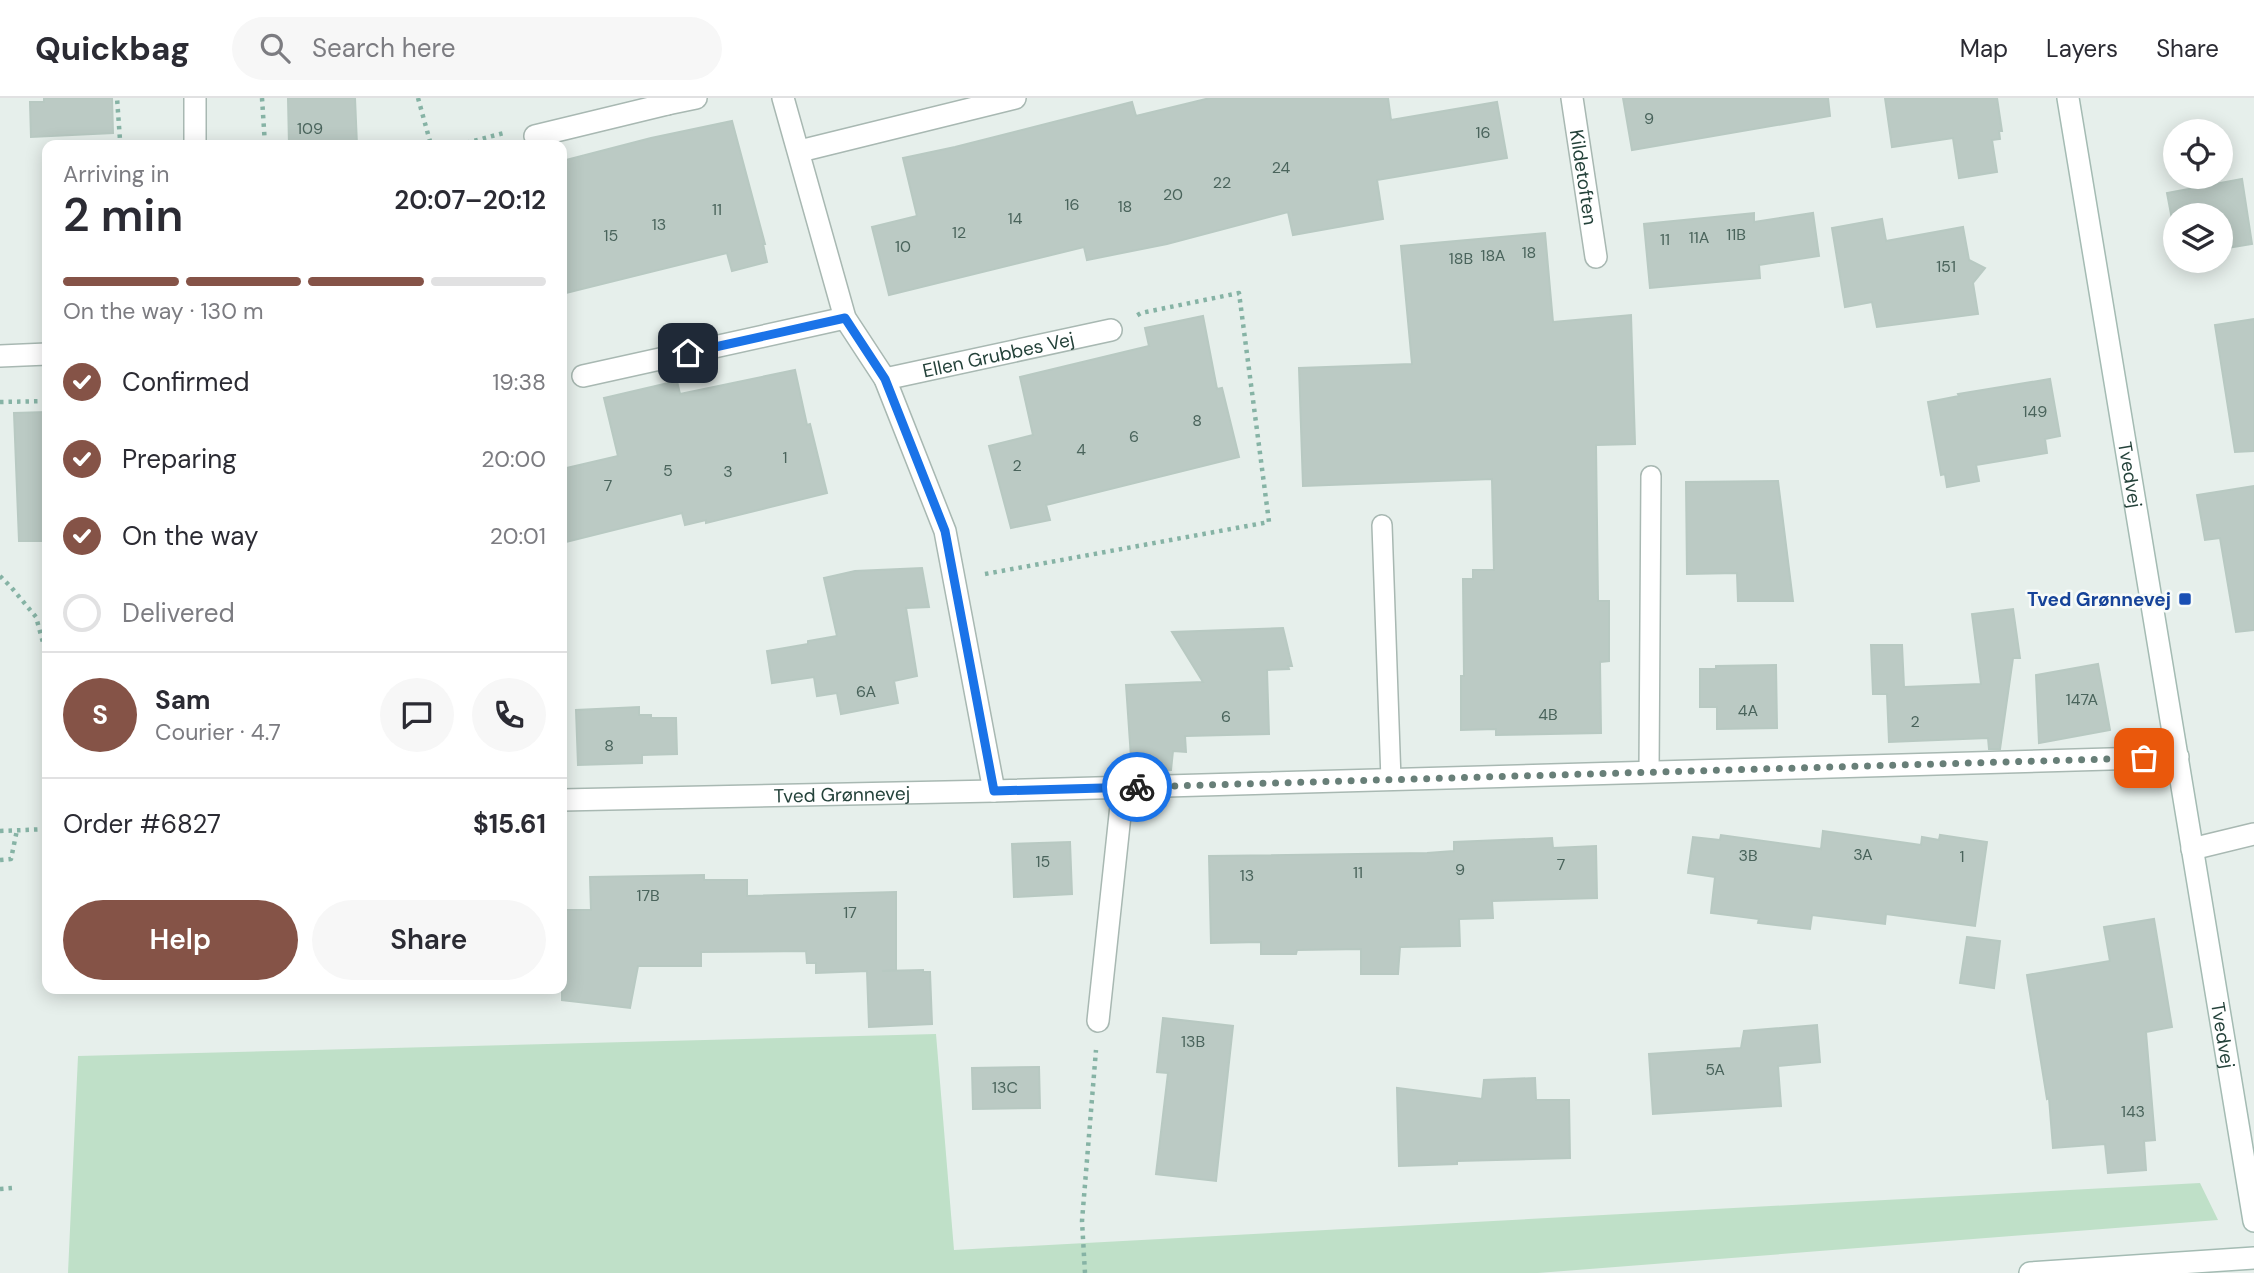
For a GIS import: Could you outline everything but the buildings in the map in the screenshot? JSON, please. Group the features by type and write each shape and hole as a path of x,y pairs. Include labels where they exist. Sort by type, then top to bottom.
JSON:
{"street":[{"path":"195,98 195,140"},
{"path":"535,136 667,101 696,98"},
{"path":"783,98 845,318 885,379 945,531 994,791"},
{"path":"800,151 1016,98"},
{"name":"Kildetoften","path":"1572,98 1596,257"},
{"name":"Tvedvej","path":"2068,98 2254,1222"},
{"path":"583,376 845,318"},
{"name":"Ellen Grubbes Vej","path":"885,379 1111,330"},
{"path":"0,356 42,354"},
{"name":"Tved Grønnevej","path":"567,800 994,791 2178,757"},
{"path":"1098,1021 1123,787"},
{"path":"2192,849 2254,834"},
{"path":"2030,1273 2254,1259"},
{"path":"2167,1273 2254,1259"}],"lane":[{"path":"1649,772 1651,475"},
{"path":"1382,525 1391,780"}],"path":[{"path":"117,98 120,140"},
{"path":"262,98 265,140"},
{"path":"418,98 429,140"},
{"path":"477,140 515,130 535,136"},
{"path":"955,580 1269,522 1239,293 1141,313 1111,330"},
{"path":"0,402 42,401"},
{"path":"0,576 36,617 42,639"},
{"path":"0,860 11,859 17,830"},
{"path":"0,831 42,830"},
{"path":"1085,1273 1082,1221 1098,1021"},
{"path":"0,1189 13,1188"}],"green space":[{"path":"936,1034 954,1250 2200,1183 2218,1220 1538,1273 68,1273 78,1056"}],"way so far":[{"path":"1137,787 2144,758"}],"place":[{"name":"Tved Grønnevej","path":"2185,599"}],"route":[{"path":"688,353 845,318 885,379 945,531 994,791 1137,787"}]}
